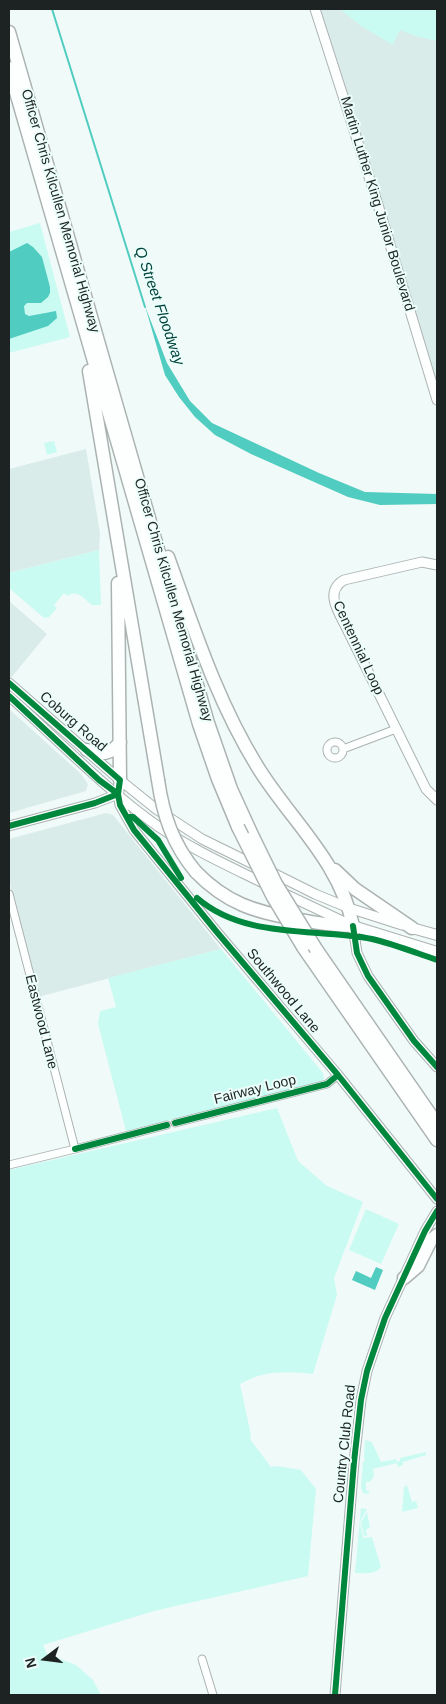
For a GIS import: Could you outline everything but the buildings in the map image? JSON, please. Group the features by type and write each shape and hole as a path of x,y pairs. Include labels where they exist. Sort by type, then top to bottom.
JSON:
{"highway":[{"name":"Officer Chris Kilcullen Memorial Highway","path":"9,32 208,723 231,789 253,838 310,948 437,1140"},
{"name":"Officer Chris Kilcullen Memorial Highway","path":"9,68 199,724 218,779 256,865 281,911 310,948 437,1124"},
{"path":"89,346 90,373 117,540 168,828 179,849 209,886 244,907 267,914 331,926 353,926 350,908 340,878"},
{"path":"123,430 208,668 231,720 258,767 340,878 412,928"},
{"path":"117,540 120,780"},
{"path":"87,750 97,754 105,754 112,751 120,742"},
{"path":"404,1278 418,1266 430,1240 437,1235"}],"main road":[{"name":"Martin Luther King Junior Boulevard","path":"315,9 378,205 437,400"},
{"name":"Centennial Loop","path":"437,565 422,562 344,580 334,590 333,598 426,789 437,800"},
{"name":"Coburg Road","path":"9,683 120,780 170,819 202,839 315,894 350,908 437,935"},
{"name":"Coburg Road","path":"9,696 99,780 158,826 201,852 353,926 437,952"},
{"path":"9,826 95,803 118,794 120,780"},
{"name":"Southwood Lane","path":"118,794 120,805 134,830 216,931 338,1075 437,1199"},
{"path":"353,926 357,953 368,976 414,1041 437,1067"},
{"name":"Country Club Road","path":"335,1695 354,1462 364,1386 377,1338 425,1231 437,1211"}],"street":[{"path":"343,749 396,729"},
{"name":"Eastwood Lane","path":"9,894 75,1150"},
{"name":"Fairway Loop","path":"175,1123 307,1090 327,1084 338,1075"},
{"path":"9,1165 75,1150 166,1125"},
{"path":"202,1659 213,1695"}],"shaded area":[{"path":"315,9 437,9 437,400"},
{"path":"86,449 100,533 99,550 9,573 9,469"},
{"path":"9,601 47,634 11,678 9,677"},
{"path":"9,709 81,774 88,784 86,791 9,813"},
{"path":"106,813 113,815 221,949 38,997 11,891 9,839"}],"green space":[{"path":"340,9 437,9 437,41 400,30 393,45 361,26"},
{"path":"40,223 70,337 9,353 9,232"},
{"path":"54,441 57,452 47,455 44,443"},
{"path":"99,550 101,605 92,605 77,594 68,596 64,593 54,605 57,608 49,617 44,618 9,588 9,573"},
{"path":"221,949 323,1073 324,1079 319,1083 126,1131 98,1024 100,1011 116,1007 108,978"},
{"path":"277,1108 298,1161 327,1186 363,1202 334,1278 337,1295 313,1374 294,1372 267,1374 249,1379 240,1384 251,1435 250,1439 271,1467 277,1466 301,1470 316,1489 308,1576 154,1611 43,1645 47,1654 76,1665 93,1680 101,1695 9,1695 9,1170"},
{"path":"366,1209 399,1224 381,1264 349,1250"},
{"path":"365,1440 372,1442 381,1462 396,1459 397,1462 400,1461 400,1458 426,1452 426,1455 403,1462 403,1465 398,1467 397,1463 373,1469 374,1476 370,1482 366,1482 366,1490 370,1492 368,1494 363,1493 361,1487 363,1462 365,1460"},
{"path":"407,1485 412,1502 416,1501 418,1508 402,1512 404,1487"},
{"path":"361,1508 367,1509 360,1522 363,1537 372,1537 381,1567 379,1570 369,1573 355,1573"},
{"path":"367,1512 370,1527 366,1530 367,1536 364,1536 361,1522"}],"water":[{"path":"27,243 42,257 50,293 41,303 27,303 24,306 25,314 29,316 56,311 57,318 48,326 9,339 9,252"},
{"path":"145,306 167,363 190,401 212,423 319,473 365,492 437,494 437,504 380,505 348,497 251,454 215,435 195,417 165,375"},
{"path":"376,1267 383,1270 375,1290 352,1280 356,1271 371,1278"}],"waterway":[{"name":"Q Street Floodway","path":"52,9 145,307"}],"cycle path":[{"path":"9,683 120,780 118,794 120,805 134,830 216,931 338,1075 437,1199"},
{"path":"9,696 99,780 118,794"},
{"path":"9,826 95,803 118,794"},
{"path":"127,817 133,817 158,840 181,878"},
{"path":"197,898 216,911 236,920 258,926 372,939 437,960"},
{"path":"353,926 357,953 368,976 414,1041 437,1067"},
{"path":"175,1123 327,1084 338,1075"},
{"path":"75,1149 167,1125"},
{"path":"335,1695 354,1462 361,1400 367,1371 385,1318 425,1231 437,1211"}]}
